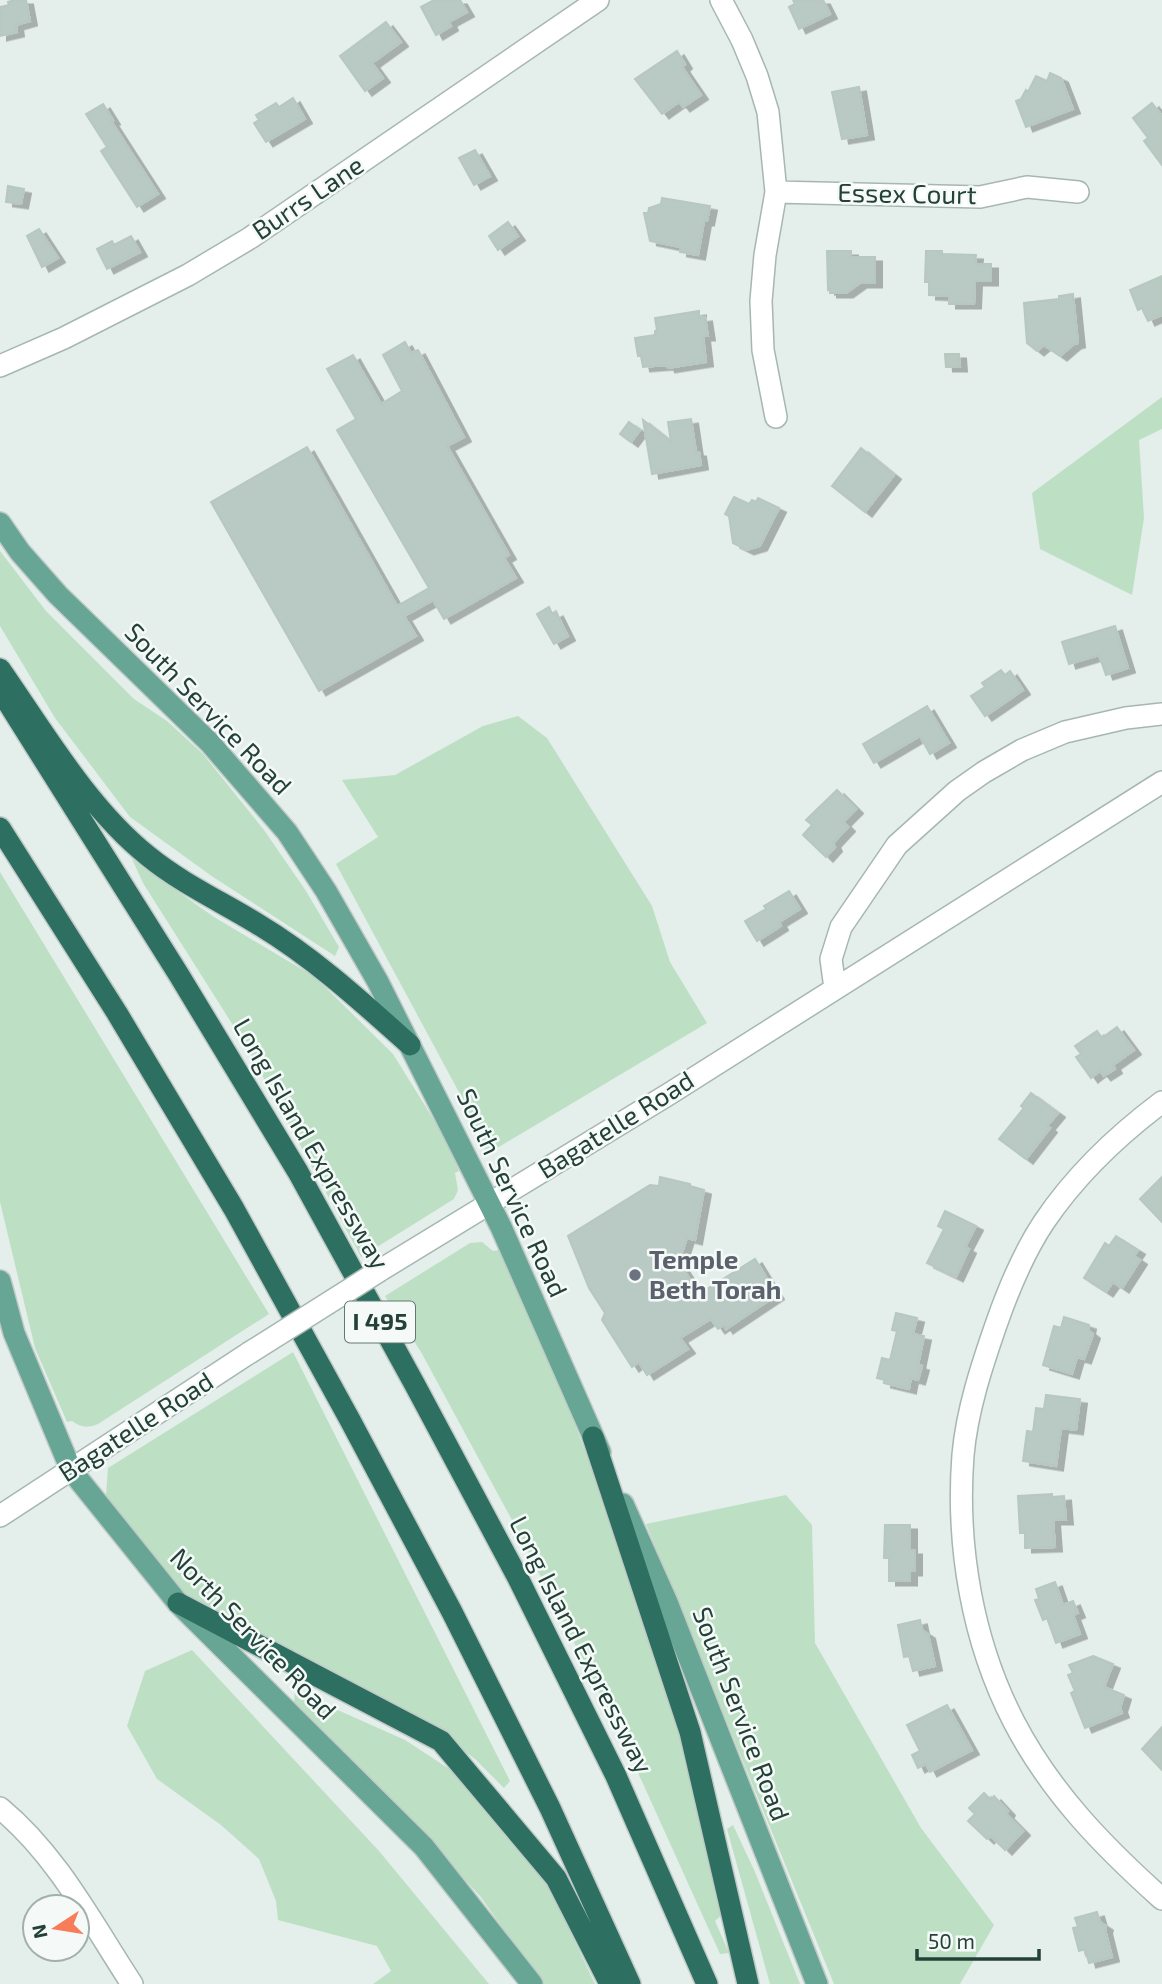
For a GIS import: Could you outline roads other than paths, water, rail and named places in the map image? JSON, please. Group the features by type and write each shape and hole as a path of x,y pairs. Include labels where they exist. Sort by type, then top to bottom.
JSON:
{"highway":[{"path":"0,669 109,819 148,856 192,887 257,923 318,964 410,1045"},
{"name":"Long Island Expressway","path":"0,690 179,975 291,1160 415,1385 518,1578 616,1776 707,1984"},
{"name":"I 495","path":"0,828 117,1013 234,1209 338,1397 526,1759 630,1984"},
{"path":"593,1437 690,1732 748,1984"},
{"path":"178,1603 441,1741 556,1878 610,1984"}],"main road":[{"name":"South Service Road","path":"0,523 58,595 210,743 287,832 326,891 378,982 489,1203 667,1602 817,1984"},
{"name":"North Service Road","path":"0,1281 13,1333 71,1470 178,1603 424,1847 532,1984"}],"street":[{"name":"Burrs Lane","path":"0,366 64,338 188,275 250,238 598,0"},
{"path":"721,0 742,40 768,112 776,192 765,255 761,301 763,350 776,417"},
{"name":"Essex Court","path":"776,192 980,197 1027,187 1079,192"},
{"path":"835,988 831,959 841,927 897,845 957,791 1022,750 1065,732 1126,718 1162,714"},
{"name":"Bagatelle Road","path":"0,1516 249,1353 657,1101 1162,782"},
{"path":"1162,1102 1138,1119 1079,1177 1043,1223 1009,1288 974,1397 963,1454 962,1518 975,1618 991,1669 1014,1723 1059,1793 1108,1850 1162,1899"},
{"path":"0,1808 23,1827 60,1872 132,1984"}],"place":[{"name":"Temple Beth Torah","path":"635,1275"}]}
